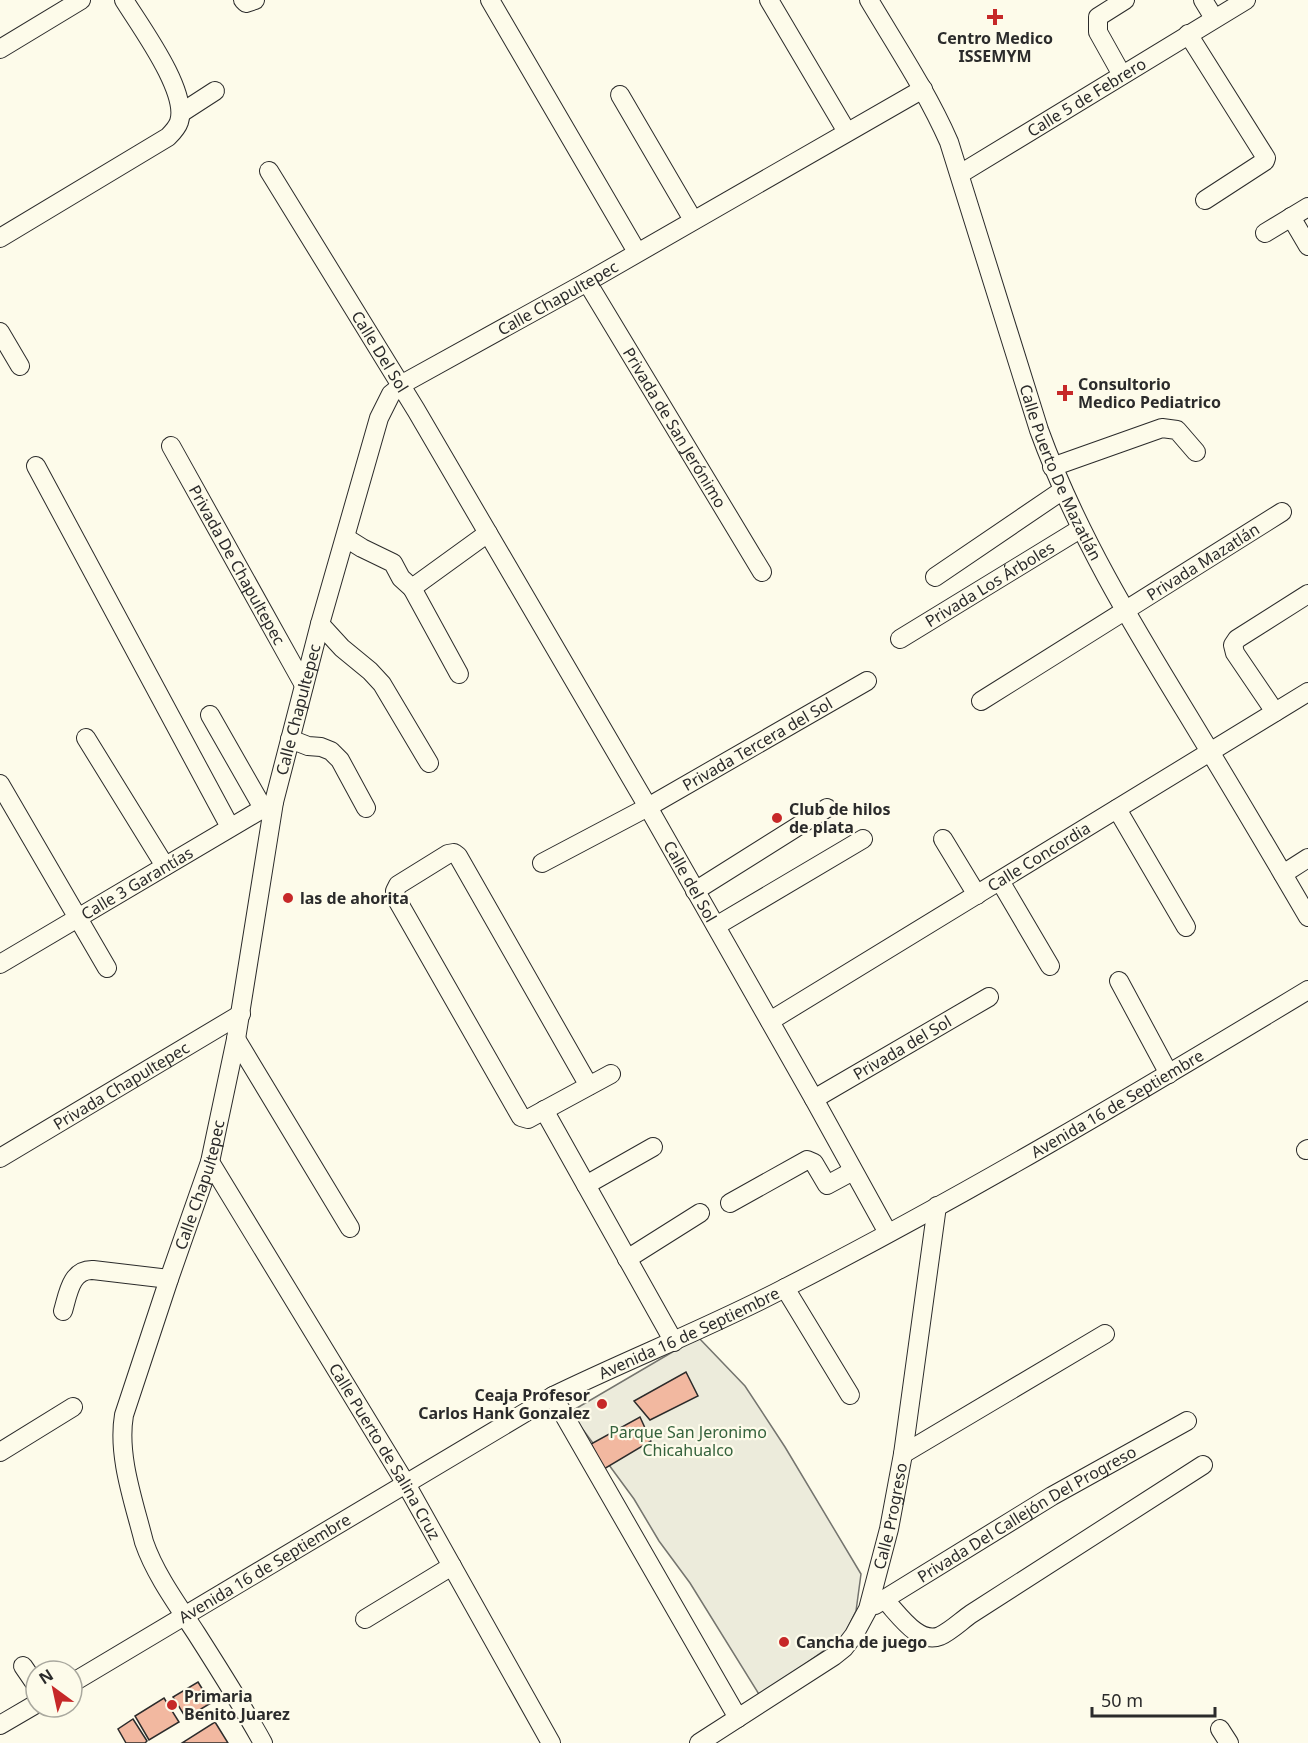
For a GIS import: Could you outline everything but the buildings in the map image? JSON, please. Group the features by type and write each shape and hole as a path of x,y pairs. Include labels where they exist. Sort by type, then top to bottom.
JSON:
{"street":[{"path":"0,48 81,0"},
{"path":"0,238 168,137 180,122 181,113 176,89 124,0"},
{"path":"243,0 246,3 255,0"},
{"path":"489,0 637,252"},
{"path":"769,0 848,132"},
{"name":"Calle Puerto De Mazatlán","path":"869,0 939,121 960,174 1038,430 1080,529 1124,610 1308,917"},
{"path":"1122,75 1098,32 1098,17 1125,0"},
{"path":"1203,0 1214,18"},
{"name":"Calle 5 de Febrero","path":"960,174 1245,0"},
{"path":"1188,34 1266,158 1264,162 1204,200"},
{"name":"Calle Chapultepec","path":"263,1743 148,1555 127,1474 121,1436 124,1415 168,1279 210,1162 241,1014 269,805 290,739 320,624 386,400 400,385 587,282 922,89"},
{"path":"181,113 215,91"},
{"path":"620,95 693,220"},
{"name":"Calle Del Sol","path":"269,171 488,533"},
{"path":"1265,233 1308,207"},
{"path":"1291,217 1308,246"},
{"name":"Privada de San Jerónimo","path":"587,282 762,572"},
{"path":"0,332 21,366"},
{"path":"1052,467 1162,428 1177,430 1196,452"},
{"name":"Privada De Chapultepec","path":"171,446 304,685"},
{"path":"36,466 230,827"},
{"path":"935,577 1063,490"},
{"name":"Privada Mazatlán","path":"981,701 1282,512"},
{"name":"Privada Los Árboles","path":"900,639 1080,529"},
{"path":"412,588 488,533"},
{"name":"Calle del Sol","path":"488,533 648,807 888,1233"},
{"path":"346,538 393,563 401,578 412,588 459,674"},
{"path":"1275,712 1235,653 1233,645 1238,639 1308,594"},
{"path":"320,624 350,656 370,671 382,684 429,763"},
{"name":"Privada Tercera del Sol","path":"542,863 648,807 867,681"},
{"name":"Calle Concordia","path":"770,1021 1308,692"},
{"path":"210,715 269,805"},
{"path":"86,738 165,866"},
{"path":"290,739 331,751 340,760 366,808"},
{"path":"0,784 107,968"},
{"name":"Calle 3 Garantías","path":"0,964 269,805"},
{"path":"695,891 827,808"},
{"path":"1117,810 1186,927"},
{"path":"716,926 863,838"},
{"path":"943,840 977,895"},
{"path":"589,1086 458,856 454,853 448,854 398,885 395,891 396,898 521,1117 528,1119 544,1110 589,1086 611,1074"},
{"path":"1283,874 1308,858"},
{"path":"1000,881 1050,966"},
{"path":"1119,981 1169,1074"},
{"name":"Avenida 16 de Septiembre","path":"84,1676 553,1396 674,1342 785,1288 888,1233 1066,1134 1308,990"},
{"name":"Privada del Sol","path":"814,1099 989,997"},
{"name":"Privada Chapultepec","path":"0,1158 241,1014"},
{"path":"236,1039 351,1227"},
{"path":"544,1110 674,1342"},
{"path":"586,1185 653,1147"},
{"path":"730,1203 807,1160 814,1163 827,1185 853,1171"},
{"name":"Calle Puerto de Salina Cruz","path":"210,1162 406,1484 551,1743"},
{"name":"Calle Progreso","path":"699,1743 834,1656 854,1635 868,1609 889,1529 903,1454 937,1206"},
{"path":"627,1259 700,1213"},
{"path":"63,1311 71,1284 84,1271 93,1270 168,1279"},
{"path":"785,1288 850,1395"},
{"path":"903,1454 1105,1334"},
{"path":"553,1396 738,1718"},
{"path":"1,1454 73,1407"},
{"name":"Privada Del Callejón Del Progreso","path":"868,1609 1052,1496 1187,1421"},
{"path":"885,1599 916,1633 928,1638 941,1636 981,1607 1203,1464"},
{"path":"365,1620 452,1566"},
{"path":"0,1725 24,1711"}],"green space":[{"name":"Parque San Jeronimo Chicahualco","path":"698,1337 745,1386 785,1447 861,1574 856,1611 843,1637 760,1696 690,1583 659,1541 634,1499 570,1412"}],"place":[{"name":"Centro Medico ISSEMYM","path":"995,17"},
{"name":"Consultorio Medico Pediatrico","path":"1065,393"},
{"name":"Club de hilos de plata","path":"777,818"},
{"name":"las de ahorita","path":"288,898"},
{"name":"Ceaja Profesor Carlos Hank Gonzalez","path":"602,1404"},
{"name":"Cancha de juego","path":"784,1642"},
{"name":"Primaria Benito Juarez","path":"172,1705"}]}
